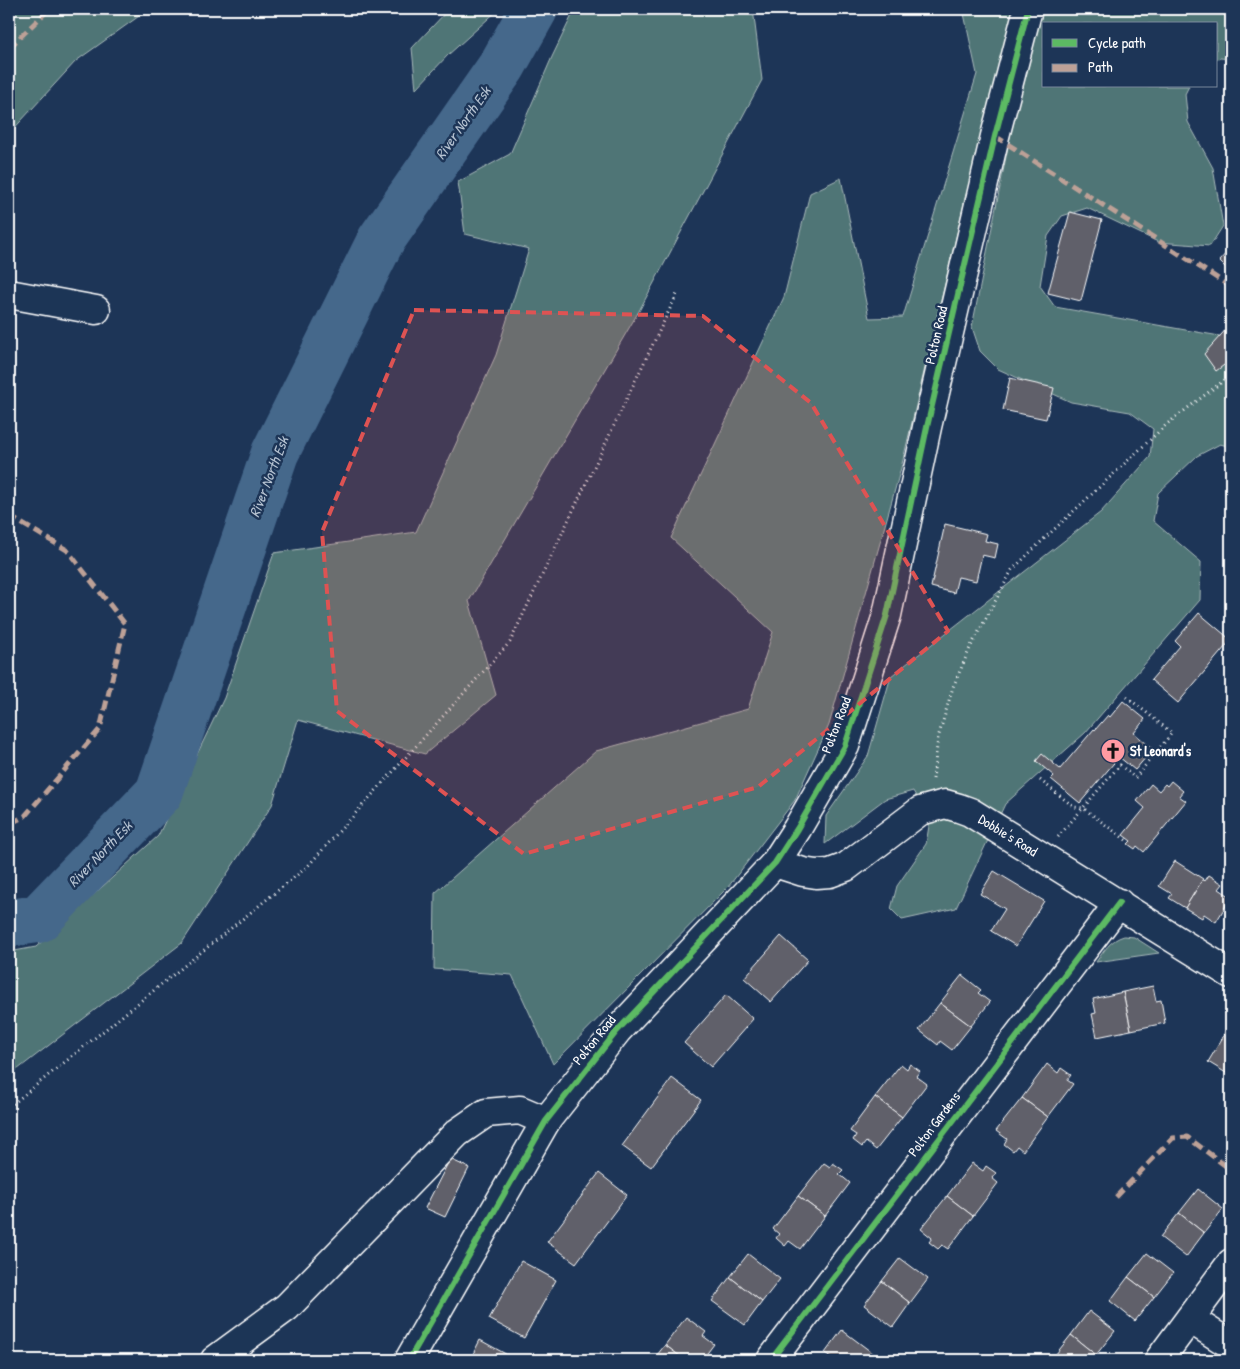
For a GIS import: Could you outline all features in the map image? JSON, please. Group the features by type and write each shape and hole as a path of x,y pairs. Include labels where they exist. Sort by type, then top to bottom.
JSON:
{"street":[{"name":"Polton Road","path":"409,1360 546,1120 617,1031 775,864 845,746 887,615 988,163 1028,9"},
{"path":"9,294 96,310"},
{"name":"Dobbie's Road","path":"930,807 945,804 970,812 1231,974"},
{"path":"775,864 803,872 816,874 830,873 846,866 920,811 930,807"},
{"name":"Polton Gardens","path":"771,1360 1119,903"},
{"path":"215,1360 287,1307 458,1133 486,1113 520,1110 546,1120"},
{"path":"1159,1360 1231,1263"},
{"path":"1190,1319 1231,1345"}],"path":[{"path":"9,1107 307,868 510,642 677,294"},
{"path":"930,807 938,738 953,687 970,648 1012,570 1167,424 1231,375"},
{"path":"1042,856 1120,766 1135,778 1172,733 1127,697"},
{"path":"1040,780 1074,807 1083,808 1126,840"}],"highlighted area":[{"path":"414,310 703,316 811,403 948,631 758,787 524,854 337,711 322,532"}],"green space":[{"path":"9,9 149,9 76,61 9,134"},
{"path":"449,9 499,9 448,55 416,89 412,48"},
{"path":"575,9 753,9 762,80 639,311 469,601 496,695 425,754 298,720 272,805 182,943 9,1076 9,952 36,947 158,836 224,698 274,553 416,532 496,355 529,249 465,234 458,182 510,154"},
{"path":"963,9 1019,9 966,196 901,468 829,725 795,800 728,887 553,1064 512,975 434,969 435,893 596,751 748,709 773,632 671,538 784,297 810,193 841,178 869,318 903,317 977,74"},
{"path":"1039,9 1231,9 1231,59 1218,59 1218,22 1042,22 1042,88 1188,88 1185,94 1188,122 1213,168 1223,226 1210,246 1158,242 1087,208 1062,216 1048,236 1040,286 1055,307 1231,338 1231,447 1220,444 1197,456 1158,493 1153,521 1201,562 1200,600 1085,733 1005,804 956,908 902,920 891,909 897,886 926,844 930,820 913,791 885,799 825,844 826,816 868,756 891,676 1101,512 1150,457 1153,429 1130,412 1071,402 998,369 980,351 972,327 1033,22"},
{"path":"1124,936 1134,937 1159,953 1096,962 1111,943"}],"building":[{"path":"1070,212 1102,220 1081,301 1048,293"},
{"path":"1229,250 1231,253 1231,273 1219,261"},
{"path":"1229,326 1231,331 1231,360 1216,371 1204,354"},
{"path":"1010,378 1054,388 1046,419 1003,410"},
{"path":"945,524 987,534 985,541 998,544 995,558 982,555 976,581 958,577 954,593 931,587"},
{"path":"1199,613 1231,640 1178,703 1151,680 1180,646 1175,641"},
{"name":"St Leonard's","path":"1123,701 1145,719 1134,733 1153,749 1135,770 1119,757 1080,803 1051,779 1054,776 1036,761 1042,754 1060,769 1094,729 1108,715 1110,717"},
{"path":"1171,781 1183,791 1179,796 1186,801 1144,852 1137,846 1135,849 1128,844 1131,841 1123,835 1145,808 1137,801 1151,784 1159,791 1165,784 1167,786"},
{"path":"1175,861 1203,879 1185,908 1169,898 1172,894 1159,886"},
{"path":"994,871 1044,901 1016,946 991,931 1005,909 980,894"},
{"path":"1209,875 1223,884 1219,889 1231,897 1216,922 1204,914 1202,918 1185,908 1203,879 1205,881"},
{"path":"781,936 808,960 771,1002 744,978"},
{"path":"962,975 981,990 978,993 990,1002 971,1026 940,1003"},
{"path":"1153,986 1156,1001 1161,1000 1165,1023 1131,1030 1123,992"},
{"path":"1123,992 1131,1030 1097,1037 1092,1014 1096,1013 1093,999"},
{"path":"726,995 753,1019 711,1067 684,1043"},
{"path":"940,1003 971,1026 952,1050 940,1041 938,1045 919,1030"},
{"path":"1226,1032 1231,1035 1231,1076 1208,1062"},
{"path":"901,1064 907,1069 910,1064 920,1071 916,1076 927,1084 902,1117 875,1097"},
{"path":"1047,1064 1058,1073 1061,1068 1071,1075 1067,1080 1073,1084 1048,1117 1022,1098"},
{"path":"672,1078 701,1100 651,1167 622,1146"},
{"path":"875,1097 902,1117 876,1150 866,1142 862,1147 853,1140 856,1135 850,1131"},
{"path":"1022,1098 1048,1117 1023,1151 1017,1146 1013,1151 1004,1144 1007,1139 996,1131"},
{"path":"450,1159 469,1168 445,1217 425,1208"},
{"path":"824,1163 830,1167 833,1163 843,1170 839,1174 850,1183 825,1216 798,1196"},
{"path":"972,1163 983,1171 986,1166 996,1173 992,1178 998,1183 973,1216 947,1196"},
{"path":"599,1173 627,1195 576,1263 547,1242"},
{"path":"1198,1189 1223,1209 1204,1233 1179,1213"},
{"path":"798,1196 825,1216 800,1249 789,1241 785,1246 776,1238 779,1234 773,1229"},
{"path":"947,1196 973,1216 948,1249 942,1245 938,1249 929,1242 932,1238 921,1229"},
{"path":"1179,1213 1204,1233 1186,1257 1160,1237"},
{"path":"1147,1253 1173,1273 1154,1297 1128,1277"},
{"path":"748,1254 780,1279 762,1302 730,1277"},
{"path":"900,1258 928,1279 910,1303 882,1281"},
{"path":"521,1261 556,1280 524,1338 489,1319"},
{"path":"730,1277 762,1302 745,1325 712,1301"},
{"path":"1128,1277 1154,1297 1135,1321 1110,1301"},
{"path":"882,1281 910,1303 893,1327 864,1305"},
{"path":"1089,1311 1115,1331 1096,1355 1071,1335"},
{"path":"686,1317 706,1332 703,1336 714,1344 702,1360 685,1360 665,1345"},
{"path":"842,1330 874,1354 870,1360 835,1360 825,1353"},
{"path":"1071,1335 1096,1355 1092,1360 1052,1359"},
{"path":"480,1340 513,1358 511,1360 470,1360"},
{"path":"665,1345 685,1360 653,1360"}],"waterway":[{"name":"River North Esk","path":"9,923 38,919 159,793 275,453 381,240 502,66 534,9"}],"marked path":[{"path":"9,48 49,9"},
{"path":"995,136 1231,287"},
{"path":"9,516 67,550 125,624 100,729 25,816 9,824"},
{"path":"1116,1197 1173,1138 1187,1137 1231,1170"}],"cycle path":[{"path":"409,1360 546,1121 617,1031 775,863 845,746 887,615 927,427 995,136 1028,9"},
{"path":"771,1360 1119,903"}],"place":[{"name":"St Leonard's","path":"1113,751"}]}
